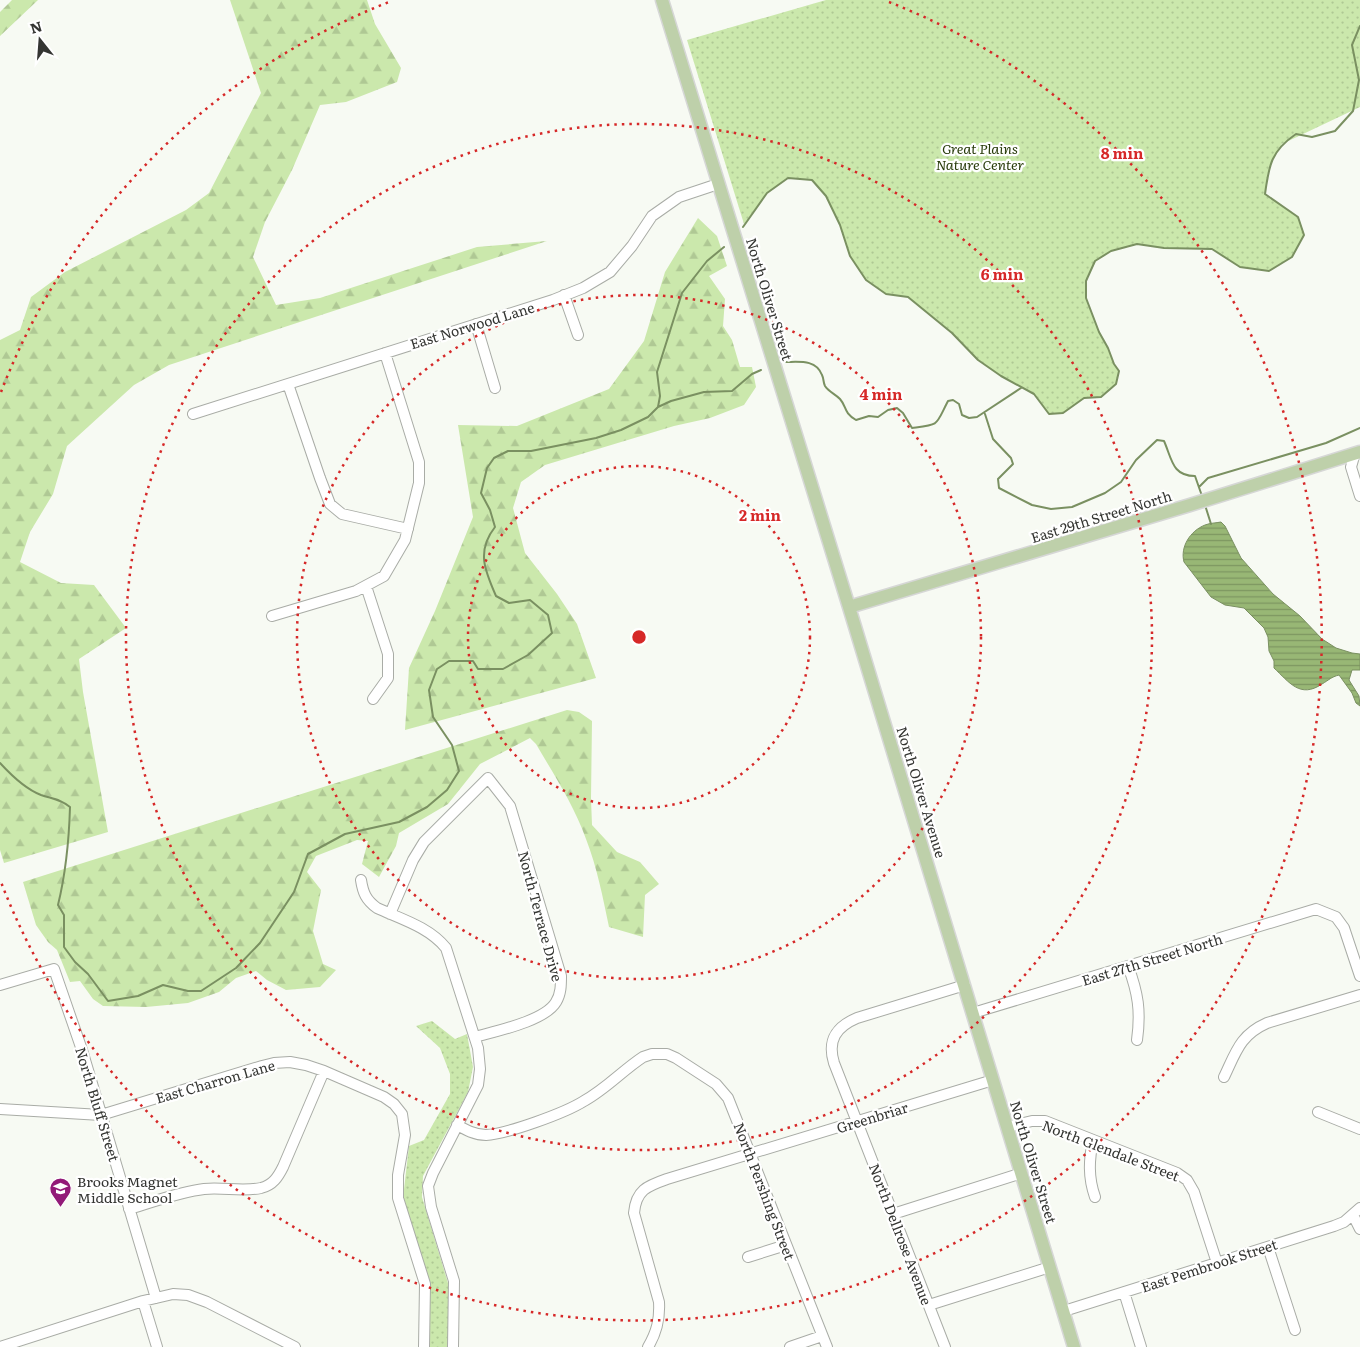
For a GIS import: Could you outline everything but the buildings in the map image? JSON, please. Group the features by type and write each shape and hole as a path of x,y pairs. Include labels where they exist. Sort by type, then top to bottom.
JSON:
{"main road":[{"name":"North Oliver Street","path":"662,0 850,607"},
{"name":"East 29th Street North","path":"850,607 1358,455"},
{"name":"North Oliver Avenue","path":"850,607 965,985"},
{"name":"North Oliver Street","path":"965,985 1074,1347"}],"street":[{"name":"East Norwood Lane","path":"193,414 564,296 583,288 610,272 632,246 652,216 679,197 718,184"},
{"path":"564,296 578,335"},
{"path":"476,324 495,388"},
{"path":"272,616 356,591 384,576 404,540 418,483 419,462 385,352"},
{"path":"288,384 330,504 342,514 408,529"},
{"path":"1358,455 1350,466 1360,496"},
{"path":"366,586 388,654 388,678 373,699"},
{"name":"North Terrace Drive","path":"390,914 413,860 424,842 488,778 510,806 561,976 561,991 556,1003 548,1012 538,1018 475,1037"},
{"path":"361,880 363,893 370,903 427,930 438,938 446,948 478,1048 480,1069 478,1085 456,1125 428,1186 430,1207 454,1281 453,1347"},
{"name":"East 27th Street North","path":"973,1012 1316,910 1336,917 1344,928 1360,976"},
{"path":"1128,966 1139,1003 1140,1022 1137,1040"},
{"name":"North Bluff Street","path":"0,985 54,969 82,1050 156,1298"},
{"name":"North Dellrose Avenue","path":"945,1347 832,1055 832,1043 837,1032 845,1023 965,985"},
{"path":"1224,1077 1237,1048 1255,1028 1360,995"},
{"name":"North Pershing Street","path":"456,1125 475,1134 486,1135 501,1132 556,1114 584,1102 643,1057 652,1054 667,1054 676,1058 716,1084 728,1098 827,1347"},
{"name":"East Charron Lane","path":"101,1115 274,1063 290,1062 324,1071 384,1097 394,1104 402,1114 405,1136 398,1175 398,1198 425,1284 424,1347"},
{"path":"129,1209 203,1189 252,1189 270,1184 277,1178 283,1167 324,1071"},
{"name":"Greenbriar","path":"648,1347 656,1333 660,1317 659,1302 634,1213 635,1202 645,1188 667,1179 993,1080"},
{"path":"0,1109 101,1115"},
{"path":"1318,1112 1360,1130"},
{"name":"North Glendale Street","path":"1008,1127 1032,1121 1045,1121 1177,1173 1187,1180 1197,1199 1217,1263"},
{"path":"1093,1140 1089,1162 1090,1178 1095,1197"},
{"path":"893,1214 1022,1173"},
{"path":"1356,1211 1360,1229"},
{"name":"East Pembrook Street","path":"1064,1312 1334,1226 1344,1222 1356,1211"},
{"path":"748,1257 786,1245"},
{"path":"1268,1247 1295,1330"},
{"path":"929,1305 1050,1268"},
{"path":"1124,1292 1141,1347"},
{"path":"0,1347 143,1301 173,1294 188,1295 206,1302 294,1347"},
{"path":"143,1301 157,1347"},
{"path":"790,1347 822,1336"}],"green space":[{"path":"12,0 38,0 0,36 0,12"},
{"path":"230,0 367,0 375,24 401,68 397,82 346,102 320,105 292,170 265,222 253,257 276,305 320,298 477,247 547,241 169,365 134,385 67,446 53,494 30,532 20,562 61,583 94,585 126,628 79,659 83,692 108,832 4,863 0,850 0,340 20,330 31,297 65,272 186,210 209,193 261,93"},
{"name":"Great Plains Nature Center","path":"826,0 1360,0 1360,107 1282,144 1273,159 1268,173 1265,194 1298,217 1304,235 1292,257 1269,271 1240,267 1212,249 1164,248 1137,244 1111,251 1096,261 1086,281 1086,298 1099,332 1119,371 1116,384 1101,397 1084,398 1063,413 1049,414 1034,394 1001,376 978,360 952,333 908,297 886,294 866,280 850,256 840,225 826,196 812,180 788,178 767,193 744,224 687,40"},
{"path":"698,218 717,236 727,266 709,276 725,299 723,326 732,340 740,367 752,367 756,387 744,405 710,418 674,426 545,465 521,482 513,508 525,553 557,594 577,624 596,678 405,730 409,668 435,611 473,517 458,425 517,426 609,389 644,341 665,272"},
{"path":"567,710 579,712 592,721 592,825 617,852 640,862 659,884 645,895 643,937 609,927 597,872 581,826 557,779 536,744 530,738 480,764 448,804 399,833 396,846 379,877 362,864 368,841 357,840 316,856 307,872 321,890 313,931 323,964 336,970 320,987 286,990 267,980 256,971 236,978 219,992 188,1003 146,1007 103,1006 93,999 80,981 70,982 57,950 48,942 36,925 23,882"},
{"path":"432,1021 455,1039 467,1034 473,1067 468,1092 423,1176 422,1197 448,1283 448,1347 428,1347 429,1283 403,1198 409,1146 424,1140 450,1094 450,1074 440,1048 416,1026"}],"shaded area":[{"path":"1221,522 1225,526 1241,558 1273,594 1300,616 1322,639 1336,648 1360,654 1360,670 1352,670 1349,680 1359,696 1360,706 1356,703 1352,693 1339,675 1307,690 1295,687 1290,683 1274,668 1274,661 1269,651 1268,637 1264,628 1244,608 1225,605 1211,597 1184,562 1183,551 1191,535 1205,525"}],"waterway":[{"path":"743,227 767,193 788,178 812,180 826,196 840,225 850,256 866,280 886,294 908,297 952,333 978,360 1001,376 1034,394 1049,414 1063,413 1084,398 1101,397 1116,384 1119,371 1099,332 1086,298 1086,281 1095,261 1111,251 1137,244 1164,248 1212,249 1240,267 1269,271 1292,257 1304,235 1298,217 1265,194 1270,167 1281,146 1296,134 1312,137 1335,131 1353,111 1359,80 1352,45 1360,26"},
{"path":"0,763 29,789 70,807 67,856 58,905 64,915 64,947 75,962 88,974 108,1001 138,996 163,985 188,991 201,991 236,968 260,943 294,892 308,854 345,834 399,822 427,807 447,790 459,771 452,745 433,717 429,690 437,669 449,661 473,661 478,669 503,669 528,655 552,633 548,615 530,600 509,603 496,596 484,561 486,544 495,527 490,510 481,493 487,468 494,458 508,451 531,451 596,438 621,430 648,417 658,407 660,396 657,372 682,293 707,261 724,247"},
{"path":"785,362 806,362 816,366 822,375 825,386 840,399 847,412 856,420 869,416 878,417 888,410 897,408 903,413 912,428 928,426 936,422 948,401 953,400 959,404 962,415 969,418 977,417 1021,388"},
{"path":"658,407 671,401 704,392 732,391 752,374 761,370"},
{"path":"985,414 993,439 1011,458 1013,464 998,479 999,488 1032,505 1051,509 1072,507 1105,493 1121,482 1136,460 1157,440 1164,441 1177,470 1187,475 1195,476 1202,496"},
{"path":"1199,487 1208,478 1326,443 1360,428"},
{"path":"1205,505 1211,524"}],"place":[{"name":"Brooks Magnet Middle School","path":"61,1208"}]}
